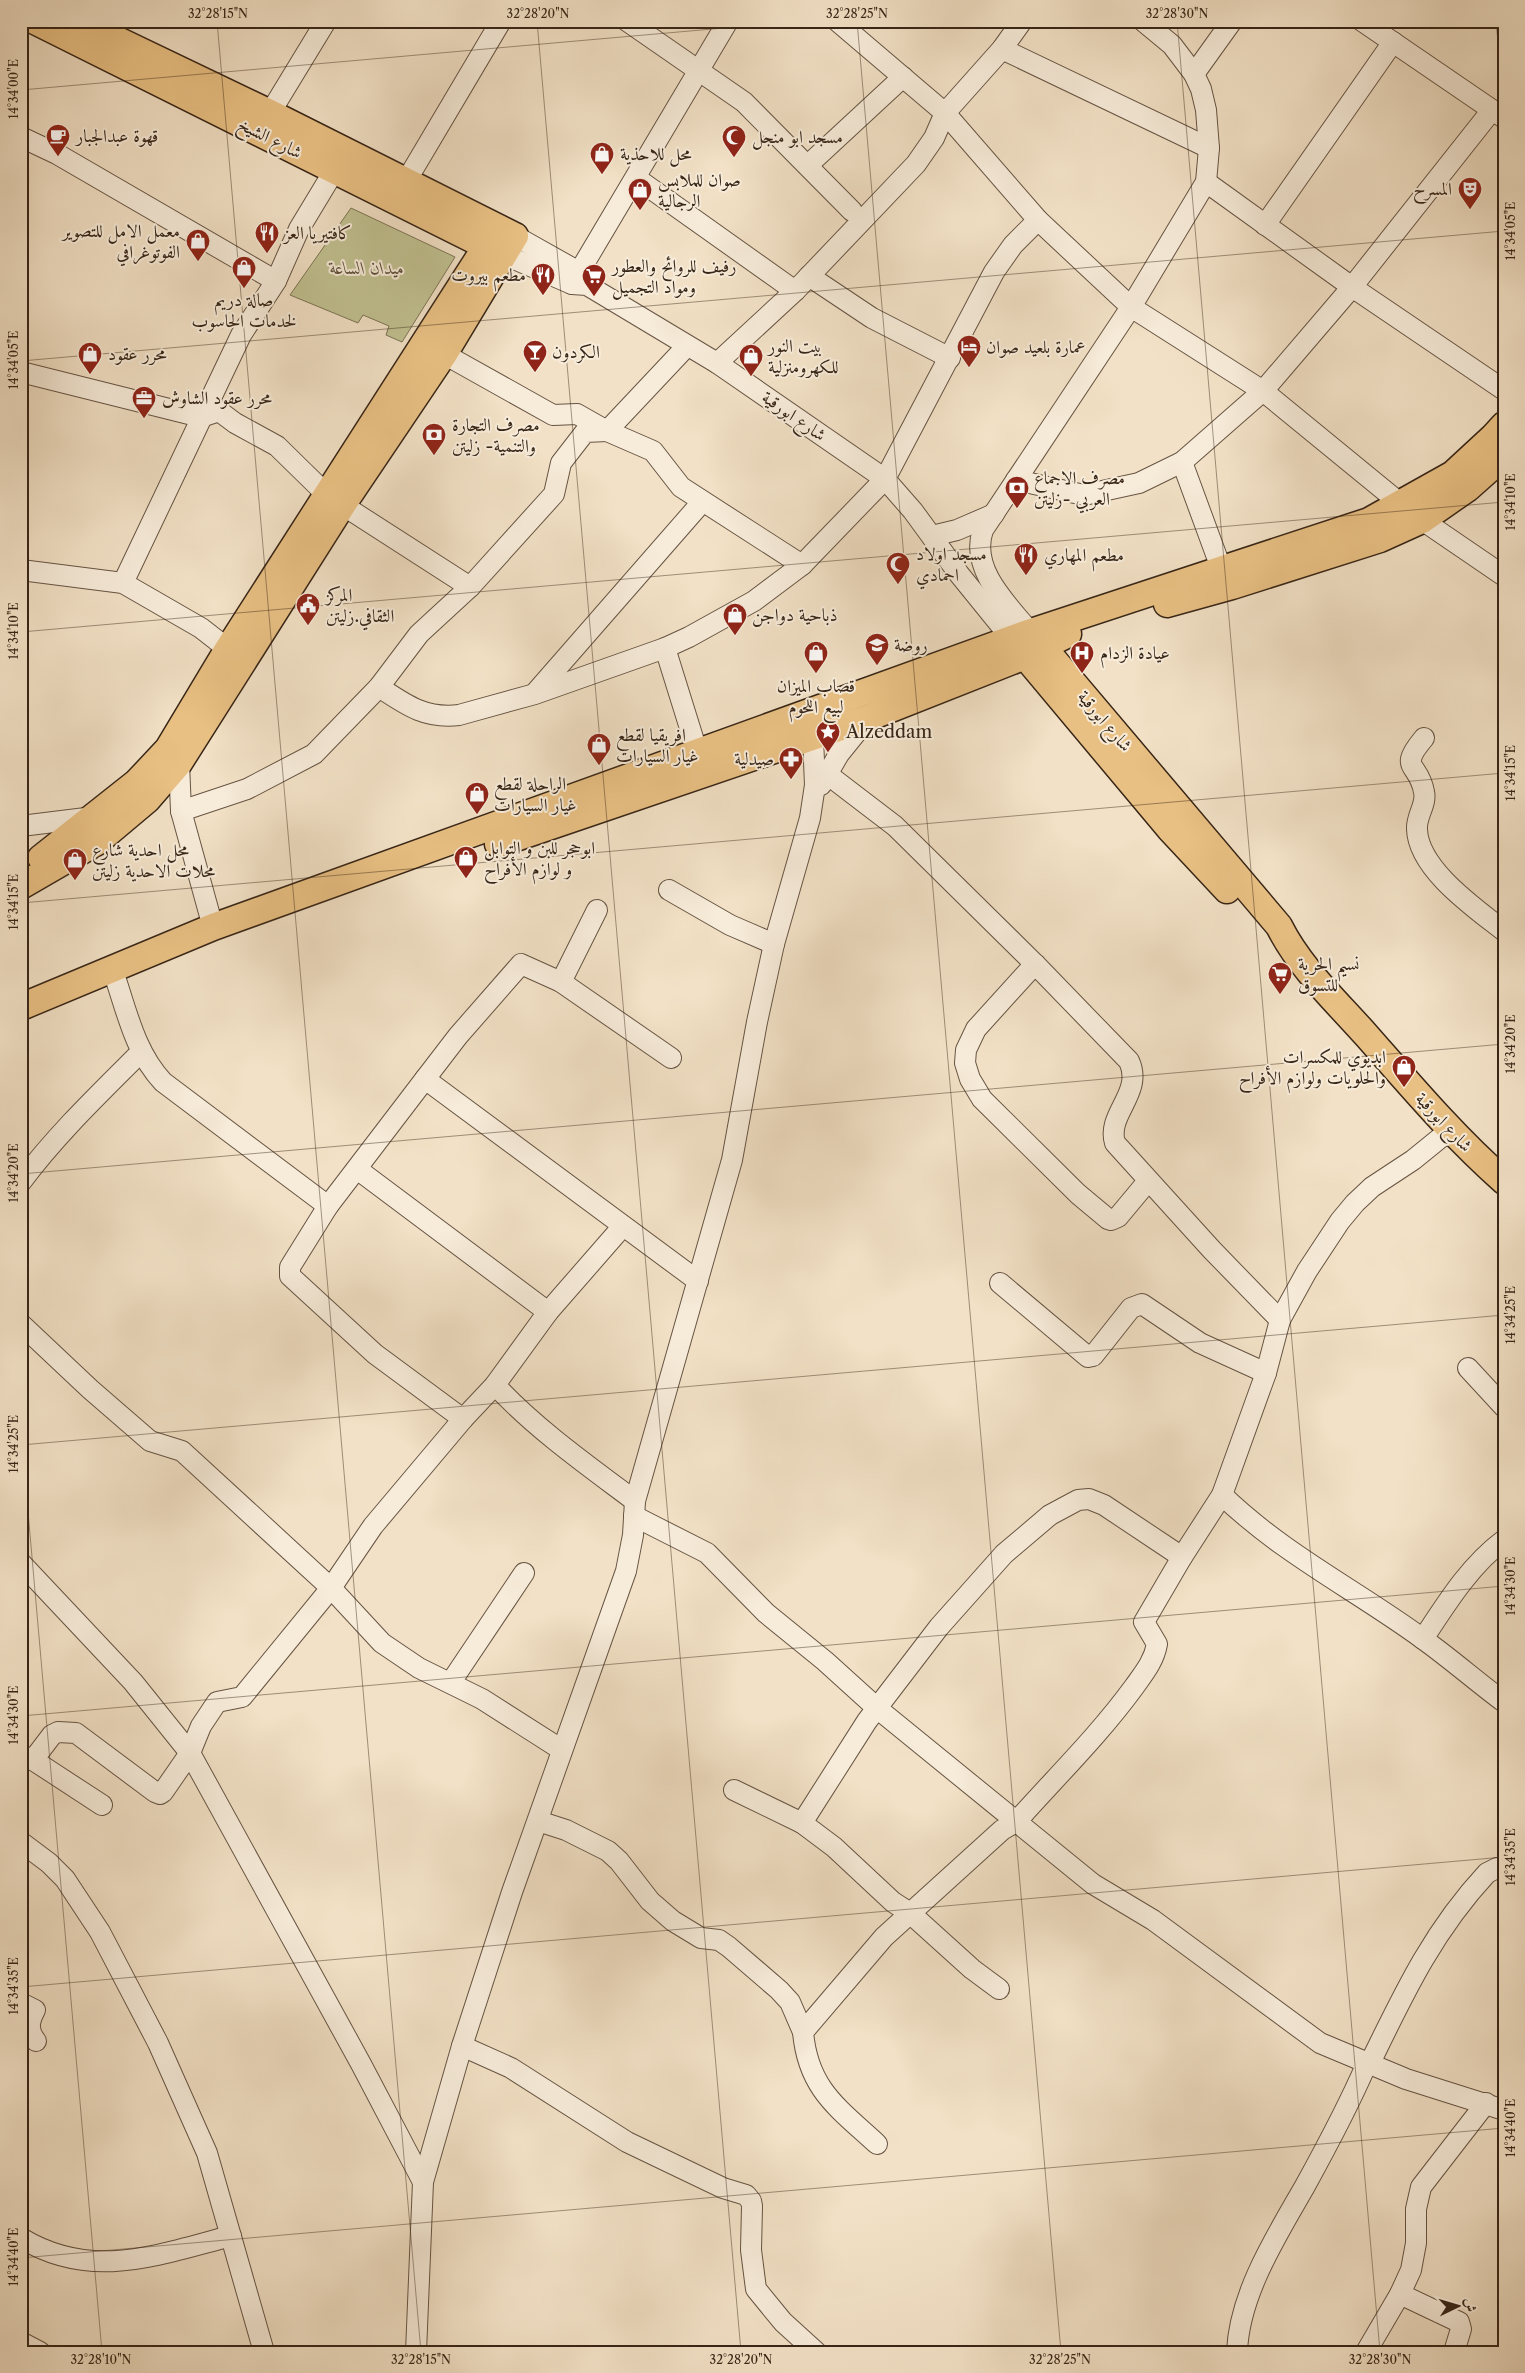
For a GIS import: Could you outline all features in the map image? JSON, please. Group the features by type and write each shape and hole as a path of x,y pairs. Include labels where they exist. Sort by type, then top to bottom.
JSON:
{"main road":[{"name":"شارع الشيخ","path":"35,21 334,171 501,242"},
{"name":"شارع الشيخ","path":"78,21 270,113 405,183 501,242"},
{"path":"21,873 137,782 168,749 228,649 335,500 444,354 501,242"},
{"path":"21,886 97,842 147,800 179,764 335,500 501,242"},
{"path":"21,1014 114,974 810,726 1221,568 1369,521 1452,474 1504,425"},
{"path":"21,1007 213,927 698,754 810,726 868,718 1027,643 1064,635 1232,586 1380,539 1422,520 1468,488 1504,456"},
{"name":"شارع ابورقية","path":"1027,643 1169,828 1268,936 1290,947 1317,981 1468,1150 1504,1181"}],"street":[{"path":"270,113 326,21"},
{"path":"405,183 501,21"},
{"path":"627,21 744,102 852,211"},
{"path":"579,280 728,21"},
{"path":"837,21 945,113 1038,220 1131,307 1263,391 1401,504"},
{"path":"717,363 795,291 916,164 934,138 945,113 1002,49 1022,21"},
{"path":"1143,21 1172,45 1194,74 1201,89 1206,110 1209,148 1206,182 1352,287 1504,390"},
{"path":"1194,74 1232,21"},
{"path":"1016,480 1084,495 1139,483 1182,462 1263,391 1498,114 1362,21"},
{"path":"1265,225 1393,42"},
{"path":"1002,49 1209,148"},
{"path":"808,165 903,77"},
{"path":"21,137 57,154 276,282"},
{"path":"123,583 241,335 276,282 299,229 334,171"},
{"path":"636,178 795,291"},
{"name":"شارع ابورقية","path":"1027,643 983,568 979,542 984,530 1016,480 1131,307 1206,182"},
{"path":"379,687 411,709 449,716 535,694 665,648 754,601 802,565 885,479 994,272 1013,246 1038,220"},
{"name":"شارع ابورقية","path":"501,242 579,280 717,363 885,479 932,536 959,574 1027,643"},
{"path":"809,276 872,318 950,358"},
{"path":"181,811 247,789 314,754 379,687 419,634 470,587 526,528 554,494 561,463 585,432 607,431 687,346"},
{"path":"444,354 553,414 577,414 607,431 653,451 681,487 802,565"},
{"path":"21,372 201,417 219,411 235,423 277,446 335,500 470,587"},
{"path":"1182,462 1221,568"},
{"path":"535,694 702,502"},
{"path":"932,536 957,530 995,514"},
{"path":"1422,520 1504,576"},
{"path":"21,570 123,583 201,628 228,649"},
{"path":"665,648 698,754"},
{"path":"416,2352 422,2182 462,2046 512,1892 626,1571 635,1509 732,1160 757,1022 774,944 813,803 827,774 853,735 868,718"},
{"path":"810,726 815,770 813,803"},
{"path":"1424,738 1410,758 1424,789 1425,797 1416,829 1421,849 1431,865 1462,897 1504,931"},
{"path":"179,764 181,811 213,927"},
{"path":"827,774 895,826 1035,964 1129,1061 1134,1078 1113,1136 1121,1150 1280,1320"},
{"path":"21,826 94,817"},
{"path":"670,890 730,925 774,944"},
{"path":"561,982 597,910"},
{"path":"463,1419 375,1354 290,1276 290,1267 328,1206 425,1079 518,965 525,964 561,982 671,1058"},
{"path":"1035,964 973,1034 966,1050 965,1063 970,1079 982,1100 1078,1194 1108,1219 1118,1218 1148,1181"},
{"path":"114,974 140,1052 150,1069 163,1082 328,1206"},
{"path":"21,1182 28,1159 80,1113 140,1052"},
{"path":"425,1079 698,1281"},
{"path":"803,2032 884,1937 1002,1830 1016,1822 1085,1747 1153,1660 1157,1644 1144,1622 1174,1575 1182,1557 1222,1495 1266,1373 1280,1320 1307,1271 1340,1221 1355,1203 1372,1187 1413,1160 1450,1130"},
{"path":"357,1169 548,1312"},
{"path":"102,1805 27,1758 52,1735 58,1732 76,1733 160,1794 190,1753 201,1726 217,1702 242,1697 332,1588 373,1526 463,1419 495,1385 548,1312 623,1226"},
{"path":"1000,1283 1088,1357 1093,1356 1131,1308 1142,1304 1200,1343 1266,1373"},
{"path":"21,1324 150,1441 182,1451 332,1588 382,1643 419,1668 451,1682 562,1750"},
{"path":"1468,1368 1504,1407"},
{"path":"495,1385 510,1401 635,1509 707,1553 766,1613 825,1661 878,1709 1093,1884 1153,1920 1320,2043 1406,2079 1495,2106 1421,2187 1416,2209 1414,2258 1400,2294 1366,2352"},
{"path":"1222,1495 1247,1519 1277,1543 1423,1639 1504,1702"},
{"path":"802,1823 867,1721 939,1627 1004,1554 1050,1516 1078,1500 1090,1499 1104,1505 1182,1557"},
{"path":"1423,1639 1470,1572 1493,1547 1504,1540"},
{"path":"21,1563 133,1682 190,1753 361,2064 422,2182"},
{"path":"451,1682 524,1573"},
{"path":"734,1790 802,1823 834,1847 893,1902 910,1913 972,1969 999,1989"},
{"path":"538,1821 566,1830 608,1851 619,1861 650,1901 673,1921 701,1938 719,1940 779,1990 790,2002 803,2032 804,2050 817,2084 834,2105 877,2144"},
{"path":"21,1842 49,1863 65,1879 100,1932 158,2043 207,2153 264,2352"},
{"path":"1237,2352 1245,2310 1256,2278 1280,2226 1305,2186 1351,2099 1413,1974 1431,1944 1487,1873 1497,1868 1504,1868"},
{"path":"21,2003 35,2010 30,2019 30,2030 31,2035 36,2041"},
{"path":"462,2046 511,2068 627,2142 723,2188 746,2195 751,2201 752,2206 751,2250 756,2289 783,2322 816,2352"},
{"path":"21,2238 39,2249 72,2260 104,2263 136,2259 231,2236"},
{"path":"1400,2294 1459,2322 1461,2329 1454,2352"},
{"path":"21,2342 40,2352"}],"green space":[{"name":"ميدان الساعة","path":"351,208 455,257 402,342 386,335 389,326 363,315 358,323 290,295"}],"place":[{"name":"قهوة عبدالجبار","path":"58,157"},
{"name":"مسجد ابو منجل","path":"734,158"},
{"name":"محل للاحذية","path":"602,175"},
{"name":"المسرح","path":"1470,210"},
{"name":"صوان للملابس الرجالية","path":"640,211"},
{"name":"كافتيريا العز","path":"267,254"},
{"name":"معمل الامل للتصوير الفوتوغرافي","path":"198,262"},
{"name":"صالة دريم لخدمات الحاسوب","path":"244,289"},
{"name":"مطعم بيروت","path":"543,296"},
{"name":"رفيف للروائح والعطور ومواد التجميل","path":"594,297"},
{"name":"عمارة بلعيد صوان","path":"969,368"},
{"name":"الكردون","path":"535,373"},
{"name":"محرر عقود","path":"90,375"},
{"name":"بيت النور للكهرومنزلية","path":"751,377"},
{"name":"محرر عقود الشاوش","path":"144,419"},
{"name":"مصرف التجارة والتنمية- زليتن","path":"434,456"},
{"name":"مصرف الاجماع العربي -زليتن","path":"1017,509"},
{"name":"مطعم المهاري","path":"1026,576"},
{"name":"مسجد اولاد احمادي","path":"898,585"},
{"name":"المركز الثقافي.زليتن","path":"308,626"},
{"name":"ذباحية دواجن","path":"735,636"},
{"name":"روضة","path":"877,666"},
{"name":"قصاب الميزان لبيع اللحوم","path":"816,674"},
{"name":"عيادة الزدام","path":"1082,674"},
{"name":"Alzeddam","path":"828,753"},
{"name":"افريقيا لقطع غيار السيارات","path":"599,766"},
{"name":"صيدلية","path":"791,780"},
{"name":"الراحلة لقطع غيار السيارات","path":"477,815"},
{"name":"ابوحجر للبن و التوابل و لوازم الأفراح","path":"466,879"},
{"name":"محل احدية شارع محلات الاحدية زليتن","path":"75,881"},
{"name":"نسيم الحرية للتسوق","path":"1280,995"},
{"name":"ابديوي للمكسرات والحلويات ولوازم الأفراح","path":"1404,1088"}]}
